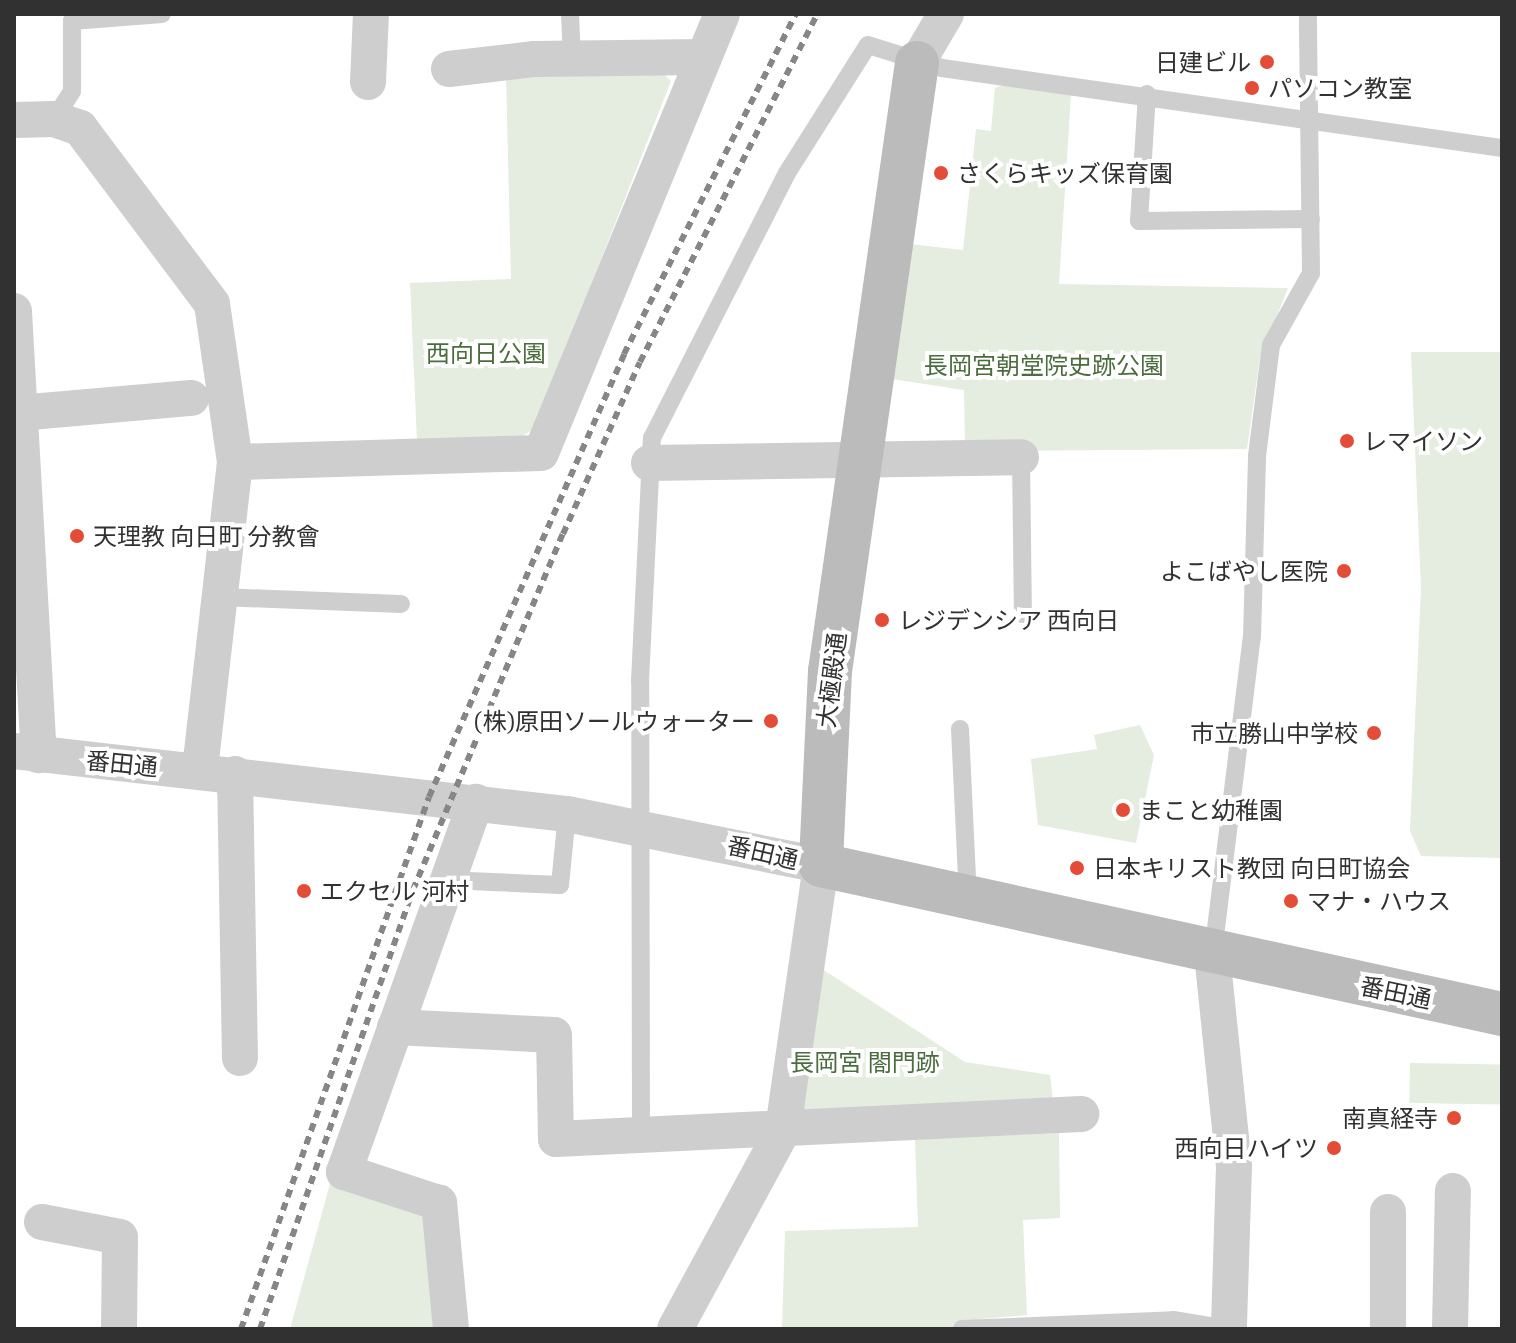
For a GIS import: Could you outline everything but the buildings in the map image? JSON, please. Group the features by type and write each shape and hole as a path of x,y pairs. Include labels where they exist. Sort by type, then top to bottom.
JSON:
{"main road":[{"name":"大極殿通","path":"821,865 830,671 863,461 917,63"},
{"name":"番田通","path":"821,865 968,902 1502,1014"}],"street":[{"path":"368,82 371,14"},
{"path":"235,462 541,453 722,14"},
{"name":"大極殿通","path":"917,63 946,14"},
{"path":"449,69 572,59 704,57"},
{"path":"14,120 54,119 80,128 212,304 235,462 200,771"},
{"path":"14,311 27,753"},
{"path":"19,413 191,398"},
{"path":"649,463 1021,457"},
{"name":"番田通","path":"27,753 235,774 567,814 642,825 821,865"},
{"path":"235,774 240,1058"},
{"path":"451,1329 439,1203 344,1172 476,802"},
{"name":"大極殿通","path":"675,1329 783,1130 821,865"},
{"path":"1212,954 1234,1166 1229,1329"},
{"path":"395,1027 554,1035 556,1139 1081,1114"},
{"path":"1450,1329 1453,1191"},
{"path":"1388,1212 1388,1329"},
{"path":"42,1222 120,1237 119,1329"}],"lane":[{"path":"54,119 72,91 72,21 162,14"},
{"path":"570,14 572,59"},
{"path":"1212,954 1252,637 1257,456 1271,345 1311,273 1308,14"},
{"path":"641,1135 642,825 652,438 725,289 868,45 917,63 1502,148"},
{"path":"1147,94 1139,221 1311,219"},
{"path":"1021,457 1023,614"},
{"path":"220,597 401,604"},
{"path":"960,729 968,902"},
{"path":"446,880 560,885 567,814"},
{"path":"962,1329 1203,1320 1229,1329"}],"green space":[{"name":"西向日公園","path":"657,68 671,81 535,428 518,439 417,441 410,283 511,279 506,76"},
{"name":"長岡宮朝堂院史跡公園","path":"1007,84 1071,95 1059,284 1288,288 1260,358 1247,449 965,451 964,390 892,379 909,244 963,250 976,129 991,131 995,88"},
{"path":"1411,352 1502,352 1502,858 1421,856 1410,831 1421,589"},
{"path":"1140,725 1154,755 1136,843 1038,825 1031,759 1097,749 1094,735"},
{"name":"長岡宮 閤門跡","path":"819,967 965,1062 1050,1075 1053,1101 803,1114"},
{"path":"1410,1063 1502,1065 1501,1105 1409,1103"},
{"path":"1059,1133 1060,1218 1023,1220 1027,1315 980,1319 979,1329 782,1329 785,1231 918,1227 915,1139"},
{"path":"331,1180 428,1217 436,1329 290,1329"}],"railway":[{"path":"241,1329 429,797 624,354 796,14"},
{"path":"260,1329 413,890 563,534 640,362 817,14"}],"place":[{"name":"日建ビル","path":"1267,62"},
{"name":"パソコン教室","path":"1252,88"},
{"name":"さくらキッズ保育園","path":"941,173"},
{"name":"レマイソン","path":"1347,441"},
{"name":"天理教 向日町 分教會","path":"77,536"},
{"name":"よこばやし医院","path":"1344,571"},
{"name":"レジデンシア 西向日","path":"882,620"},
{"name":"(株)原田ソールウォーター","path":"771,721"},
{"name":"市立勝山中学校","path":"1374,733"},
{"name":"まこと幼稚園","path":"1123,810"},
{"name":"日本キリスト教団 向日町協会","path":"1077,868"},
{"name":"エクセル 河村","path":"304,891"},
{"name":"マナ・ハウス","path":"1291,901"},
{"name":"南真経寺","path":"1454,1118"},
{"name":"西向日ハイツ","path":"1334,1148"}]}
